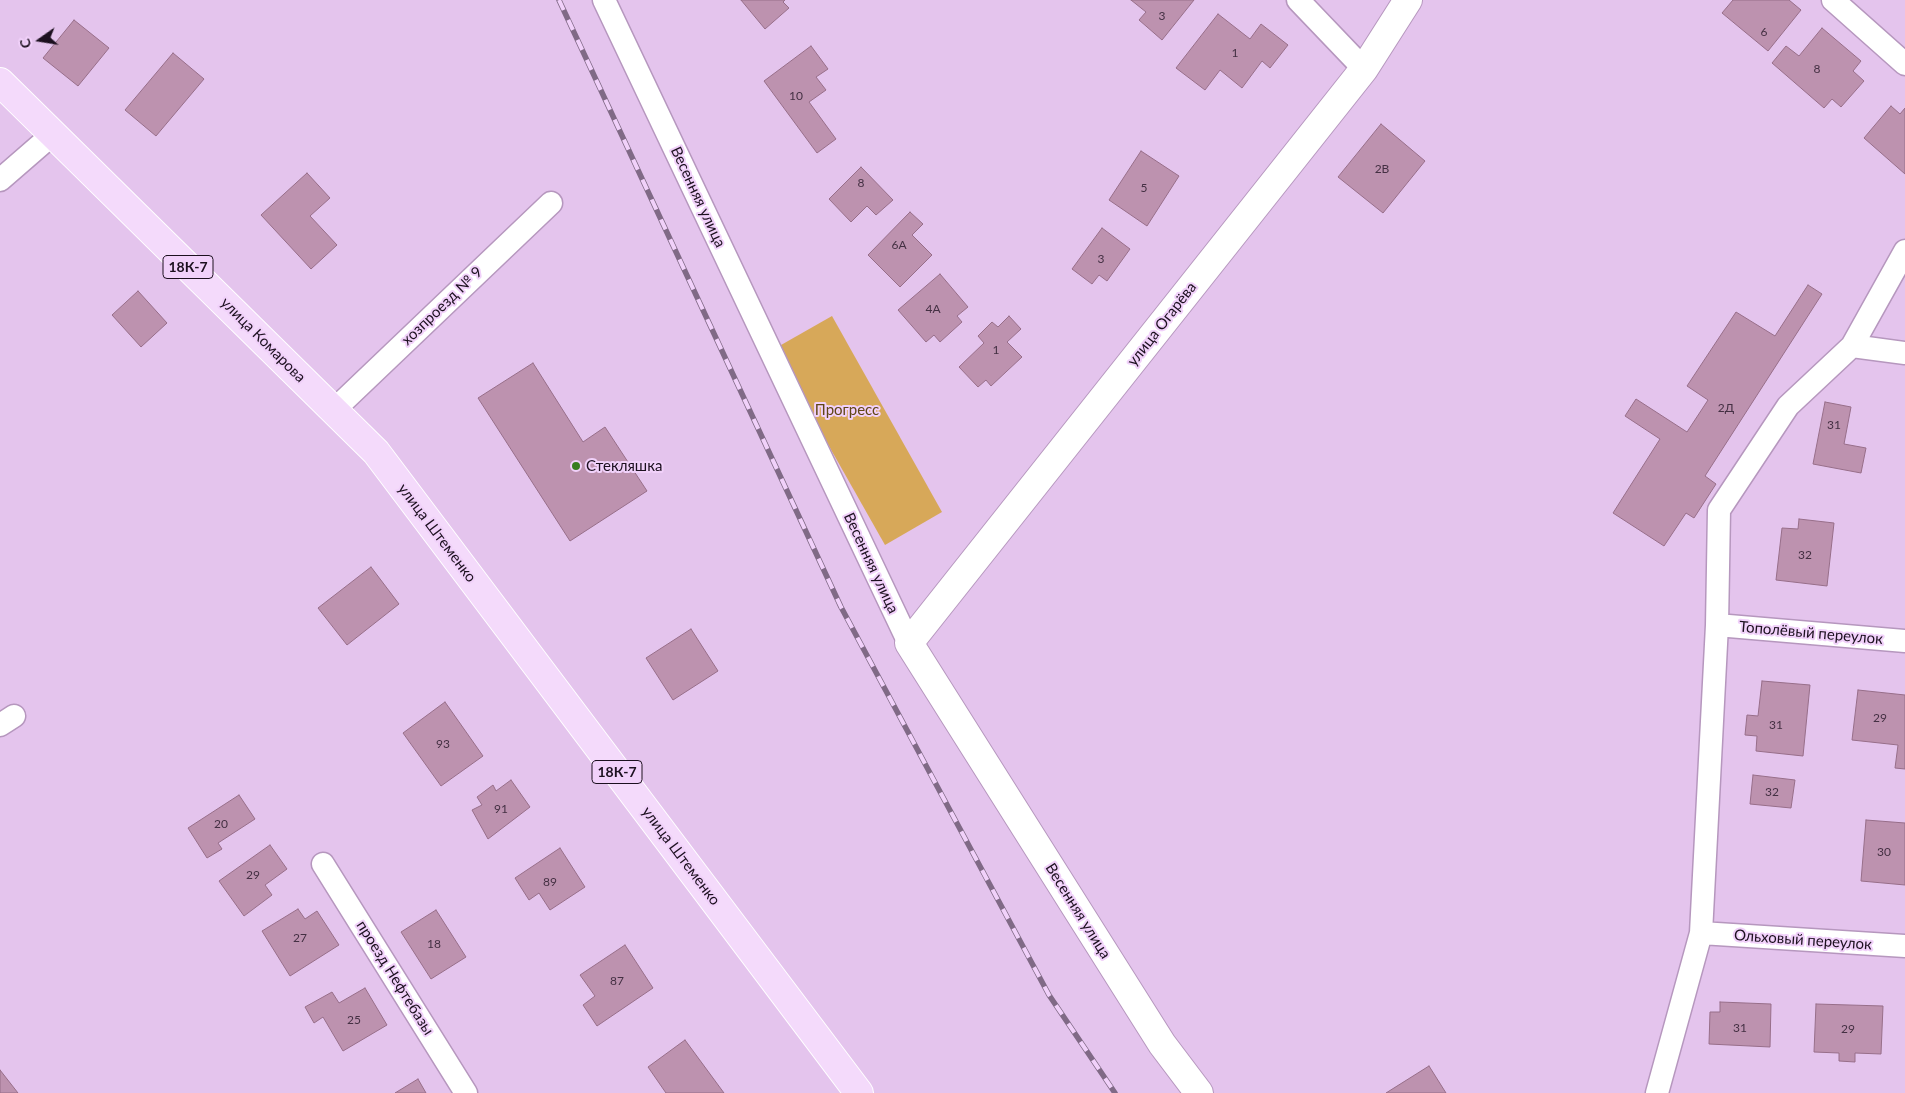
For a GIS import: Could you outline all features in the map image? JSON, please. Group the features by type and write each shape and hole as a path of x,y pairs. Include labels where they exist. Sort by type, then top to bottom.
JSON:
{"main road":[{"name":"улица Огарёва","path":"909,643 1364,69 1408,0"},
{"name":"улица Комарова","path":"0,82 376,452"},
{"name":"улица Штеменко","path":"376,452 859,1093"},
{"name":"Весенняя улица","path":"909,643 1162,1044 1199,1093"}],"street":[{"name":"Весенняя улица","path":"604,0 909,643"},
{"path":"1298,0 1364,69"},
{"path":"1833,0 1905,64"},
{"path":"0,180 54,134"},
{"name":"хозпроезд № 9","path":"334,410 550,203"},
{"path":"1657,1093 1701,933 1717,625 1720,510 1788,406 1852,346 1905,251"},
{"path":"1852,346 1905,353"},
{"name":"Тополёвый переулок","path":"1717,625 1905,641"},
{"name":"проезд Нефтебазы","path":"323,864 466,1093"},
{"name":"Ольховый переулок","path":"1701,933 1905,946"}],"green space":[{"name":"Прогресс","path":"832,316 942,512 885,545 774,349"}],"building":[{"path":"741,0 785,0 783,2 789,8 765,29"},
{"path":"1131,0 1194,0 1162,40 1139,20 1146,12"},
{"path":"1733,0 1789,0 1801,10 1768,51 1722,13"},
{"path":"1218,14 1250,39 1261,24 1288,45 1270,68 1262,61 1242,88 1220,70 1205,90 1176,68"},
{"path":"74,20 109,48 78,86 43,58"},
{"path":"1822,28 1861,61 1853,71 1864,81 1841,107 1832,99 1824,108 1772,63 1786,46 1799,56"},
{"path":"811,46 828,69 816,77 826,90 809,102 836,139 817,153 764,81"},
{"path":"173,53 204,79 156,136 125,110"},
{"path":"1891,106 1900,114 1905,108 1905,174 1864,138"},
{"path":"1381,124 1425,161 1383,213 1338,177"},
{"path":"1141,151 1179,176 1147,226 1109,200"},
{"path":"861,167 893,200 876,215 867,206 851,222 829,199"},
{"path":"307,173 330,198 310,216 337,245 311,269 261,215"},
{"path":"910,212 923,224 912,235 932,255 900,287 868,255"},
{"path":"1102,228 1130,249 1107,281 1099,275 1092,284 1072,269"},
{"path":"940,274 968,307 957,316 962,322 940,342 934,335 926,342 898,310"},
{"path":"1808,285 1822,294 1705,476 1716,484 1694,518 1686,513 1664,546 1613,513 1660,439 1625,416 1636,399 1687,432 1708,400 1687,386 1736,312 1775,336"},
{"path":"138,291 167,323 141,347 112,315"},
{"path":"1009,316 1021,329 1007,342 1022,357 991,386 986,380 978,387 959,367 984,343 978,336 992,322 998,327"},
{"name":"Стекляшка","path":"533,363 583,442 605,427 647,491 570,541 478,398"},
{"path":"1825,402 1851,407 1844,444 1866,448 1861,473 1813,464"},
{"path":"1799,519 1834,523 1827,586 1776,580 1782,528 1798,529"},
{"path":"371,567 399,604 347,645 318,608"},
{"path":"691,629 718,671 673,700 646,658"},
{"path":"1762,681 1810,685 1803,756 1756,751 1757,736 1745,735 1747,715 1758,716"},
{"path":"1858,690 1905,695 1905,769 1895,768 1898,745 1852,740"},
{"path":"445,702 483,756 441,786 403,733"},
{"path":"1753,775 1795,780 1791,808 1750,804"},
{"path":"511,780 530,807 488,839 472,810 482,805 477,797 493,785 496,791"},
{"path":"239,795 255,819 218,843 222,849 207,858 188,828"},
{"path":"1866,820 1905,823 1905,885 1861,881"},
{"path":"270,845 287,869 265,885 272,895 244,916 219,881"},
{"path":"560,848 585,887 550,910 539,893 529,900 515,878"},
{"path":"298,909 305,919 317,911 339,945 290,976 262,931"},
{"path":"436,910 466,957 431,979 401,932"},
{"path":"625,945 653,988 597,1026 583,1005 595,996 580,975"},
{"path":"365,988 387,1025 343,1051 323,1017 314,1023 305,1007 332,992 339,1003"},
{"path":"1720,1002 1771,1004 1770,1047 1709,1044 1710,1012 1720,1012"},
{"path":"1816,1004 1883,1006 1881,1054 1855,1053 1855,1062 1839,1061 1839,1053 1814,1052"},
{"path":"685,1040 724,1093 666,1093 648,1067"},
{"path":"1429,1066 1446,1093 1386,1093"},
{"path":"0,1070 18,1093 0,1093"},
{"path":"418,1079 426,1093 395,1093"}],"railway":[{"path":"559,0 841,607 1049,995 1115,1093"}],"place":[{"name":"Стекляшка","path":"576,466"}]}
